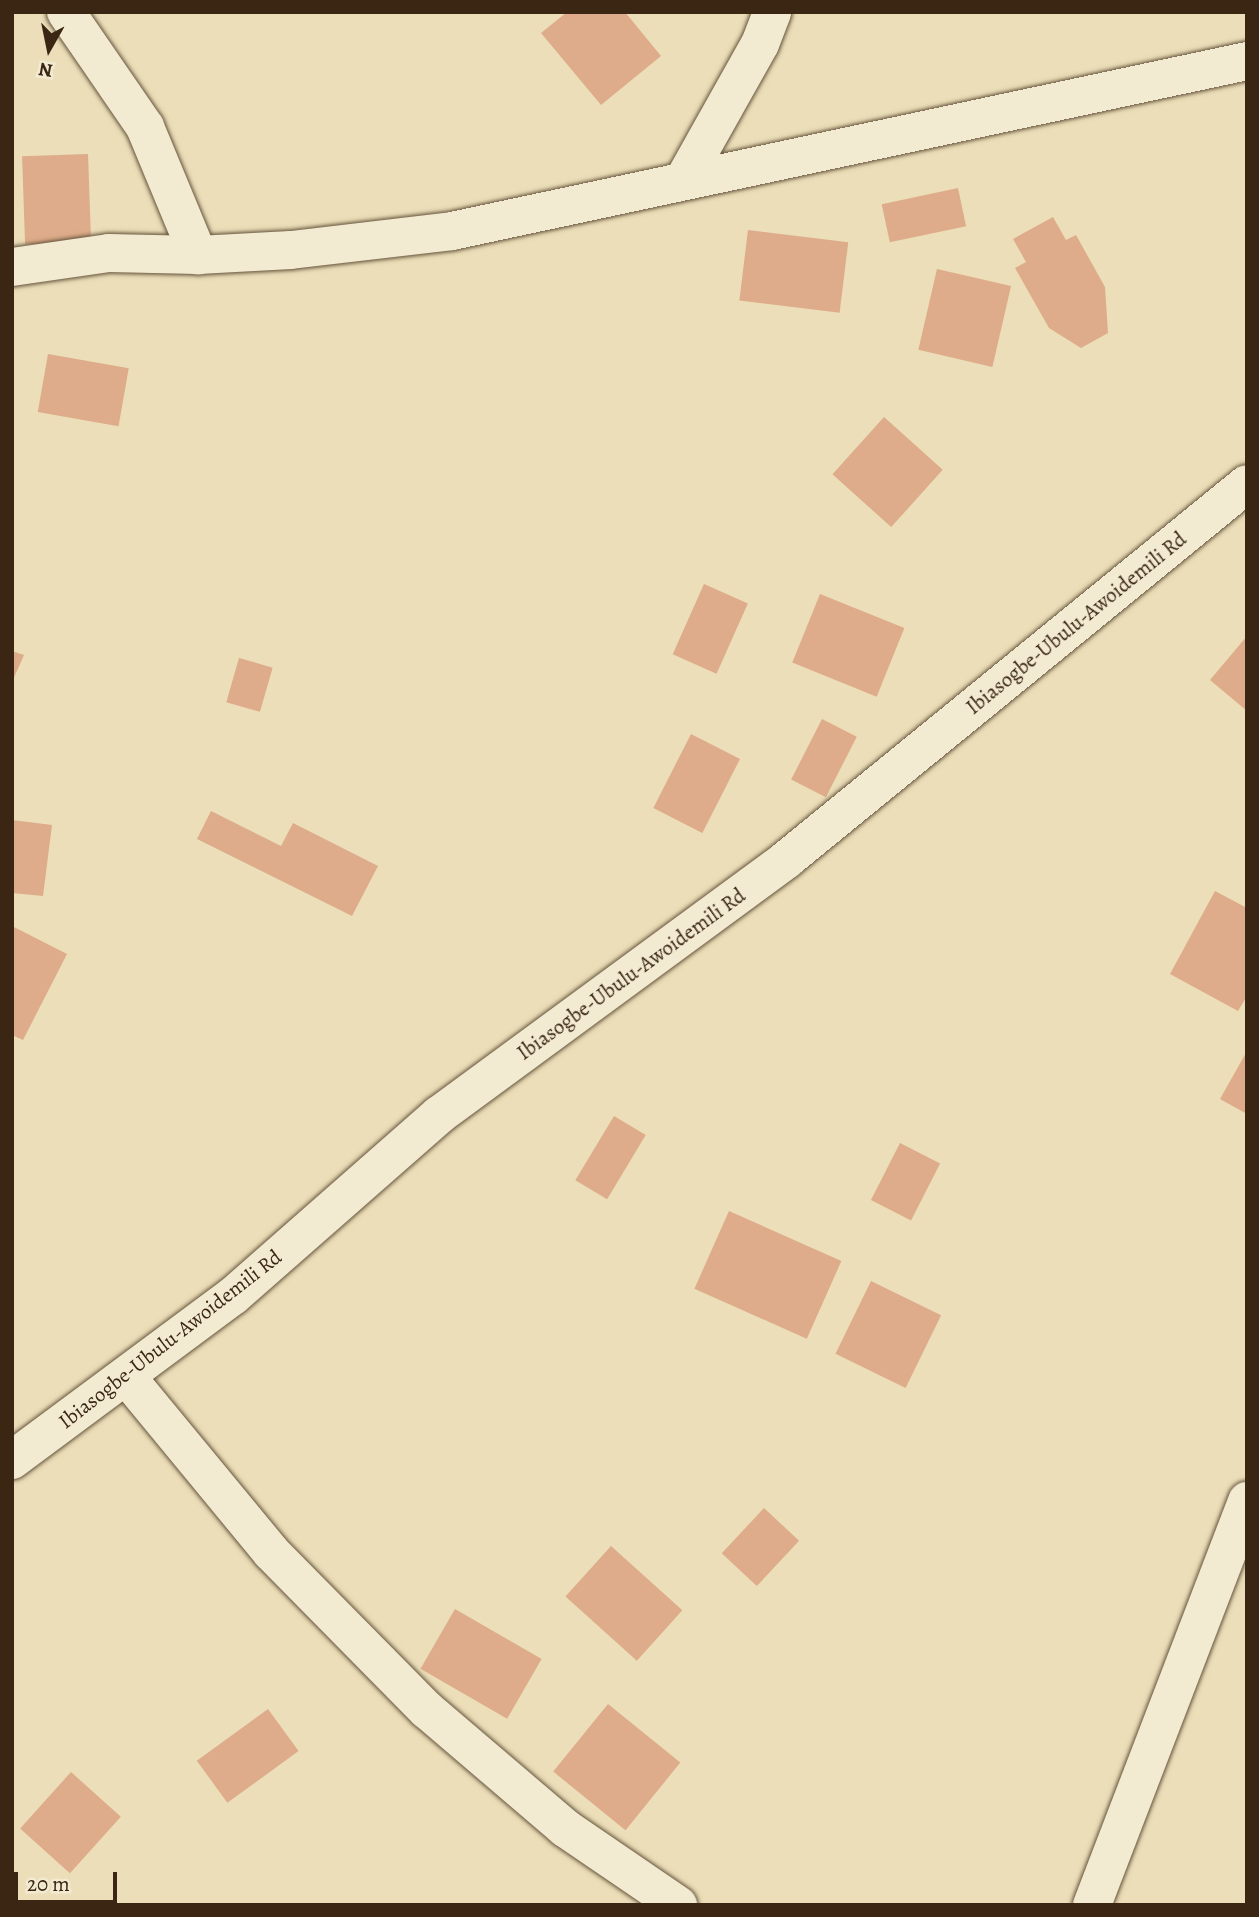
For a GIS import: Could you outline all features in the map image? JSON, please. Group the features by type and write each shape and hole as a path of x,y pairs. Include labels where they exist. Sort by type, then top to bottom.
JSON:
{"street":[{"path":"66,12 145,127 198,255"},
{"path":"683,181 760,44 772,12"},
{"path":"12,267 109,253 198,255 452,232 1247,61"},
{"name":"Ibiasogbe-Ubulu-Awoidemili Rd","path":"12,1460 233,1296 439,1115 787,859 1247,484"},
{"path":"126,1376 271,1552 427,1710 565,1828 678,1905"},
{"path":"1092,1905 1247,1501"}],"building":[{"path":"567,12 625,12 661,56 601,105 541,33"},
{"path":"88,154 91,242 25,244 22,156"},
{"path":"958,188 966,226 890,242 882,204"},
{"path":"1053,217 1066,240 1076,235 1105,287 1108,333 1081,348 1049,328 1015,268 1026,262 1013,239"},
{"path":"748,230 848,242 840,313 739,300"},
{"path":"937,269 1011,286 992,367 918,350"},
{"path":"48,354 129,368 119,426 38,412"},
{"path":"884,417 943,470 891,527 832,474"},
{"path":"704,584 748,604 717,674 673,654"},
{"path":"820,594 904,628 877,697 792,663"},
{"path":"1247,636 1247,711 1210,680"},
{"path":"12,651 24,655 12,682"},
{"path":"239,658 273,668 260,712 226,702"},
{"path":"822,719 857,737 826,797 791,780"},
{"path":"691,734 740,759 702,833 653,808"},
{"path":"211,811 281,846 293,823 378,866 352,916 197,839"},
{"path":"12,820 52,825 43,896 12,893"},
{"path":"1215,891 1247,908 1247,996 1238,1011 1170,974"},
{"path":"12,926 67,954 23,1040 12,1035"},
{"path":"1247,1051 1247,1114 1220,1099"},
{"path":"614,1116 646,1135 607,1199 575,1180"},
{"path":"900,1143 940,1163 911,1220 871,1200"},
{"path":"729,1211 841,1261 807,1339 694,1289"},
{"path":"871,1281 941,1315 906,1388 835,1354"},
{"path":"764,1508 799,1541 757,1586 722,1553"},
{"path":"611,1546 682,1610 637,1661 565,1597"},
{"path":"455,1609 542,1659 507,1719 420,1669"},
{"path":"608,1704 680,1763 626,1830 553,1772"},
{"path":"268,1709 299,1751 227,1803 197,1761"},
{"path":"71,1772 121,1817 70,1873 20,1828"}]}
